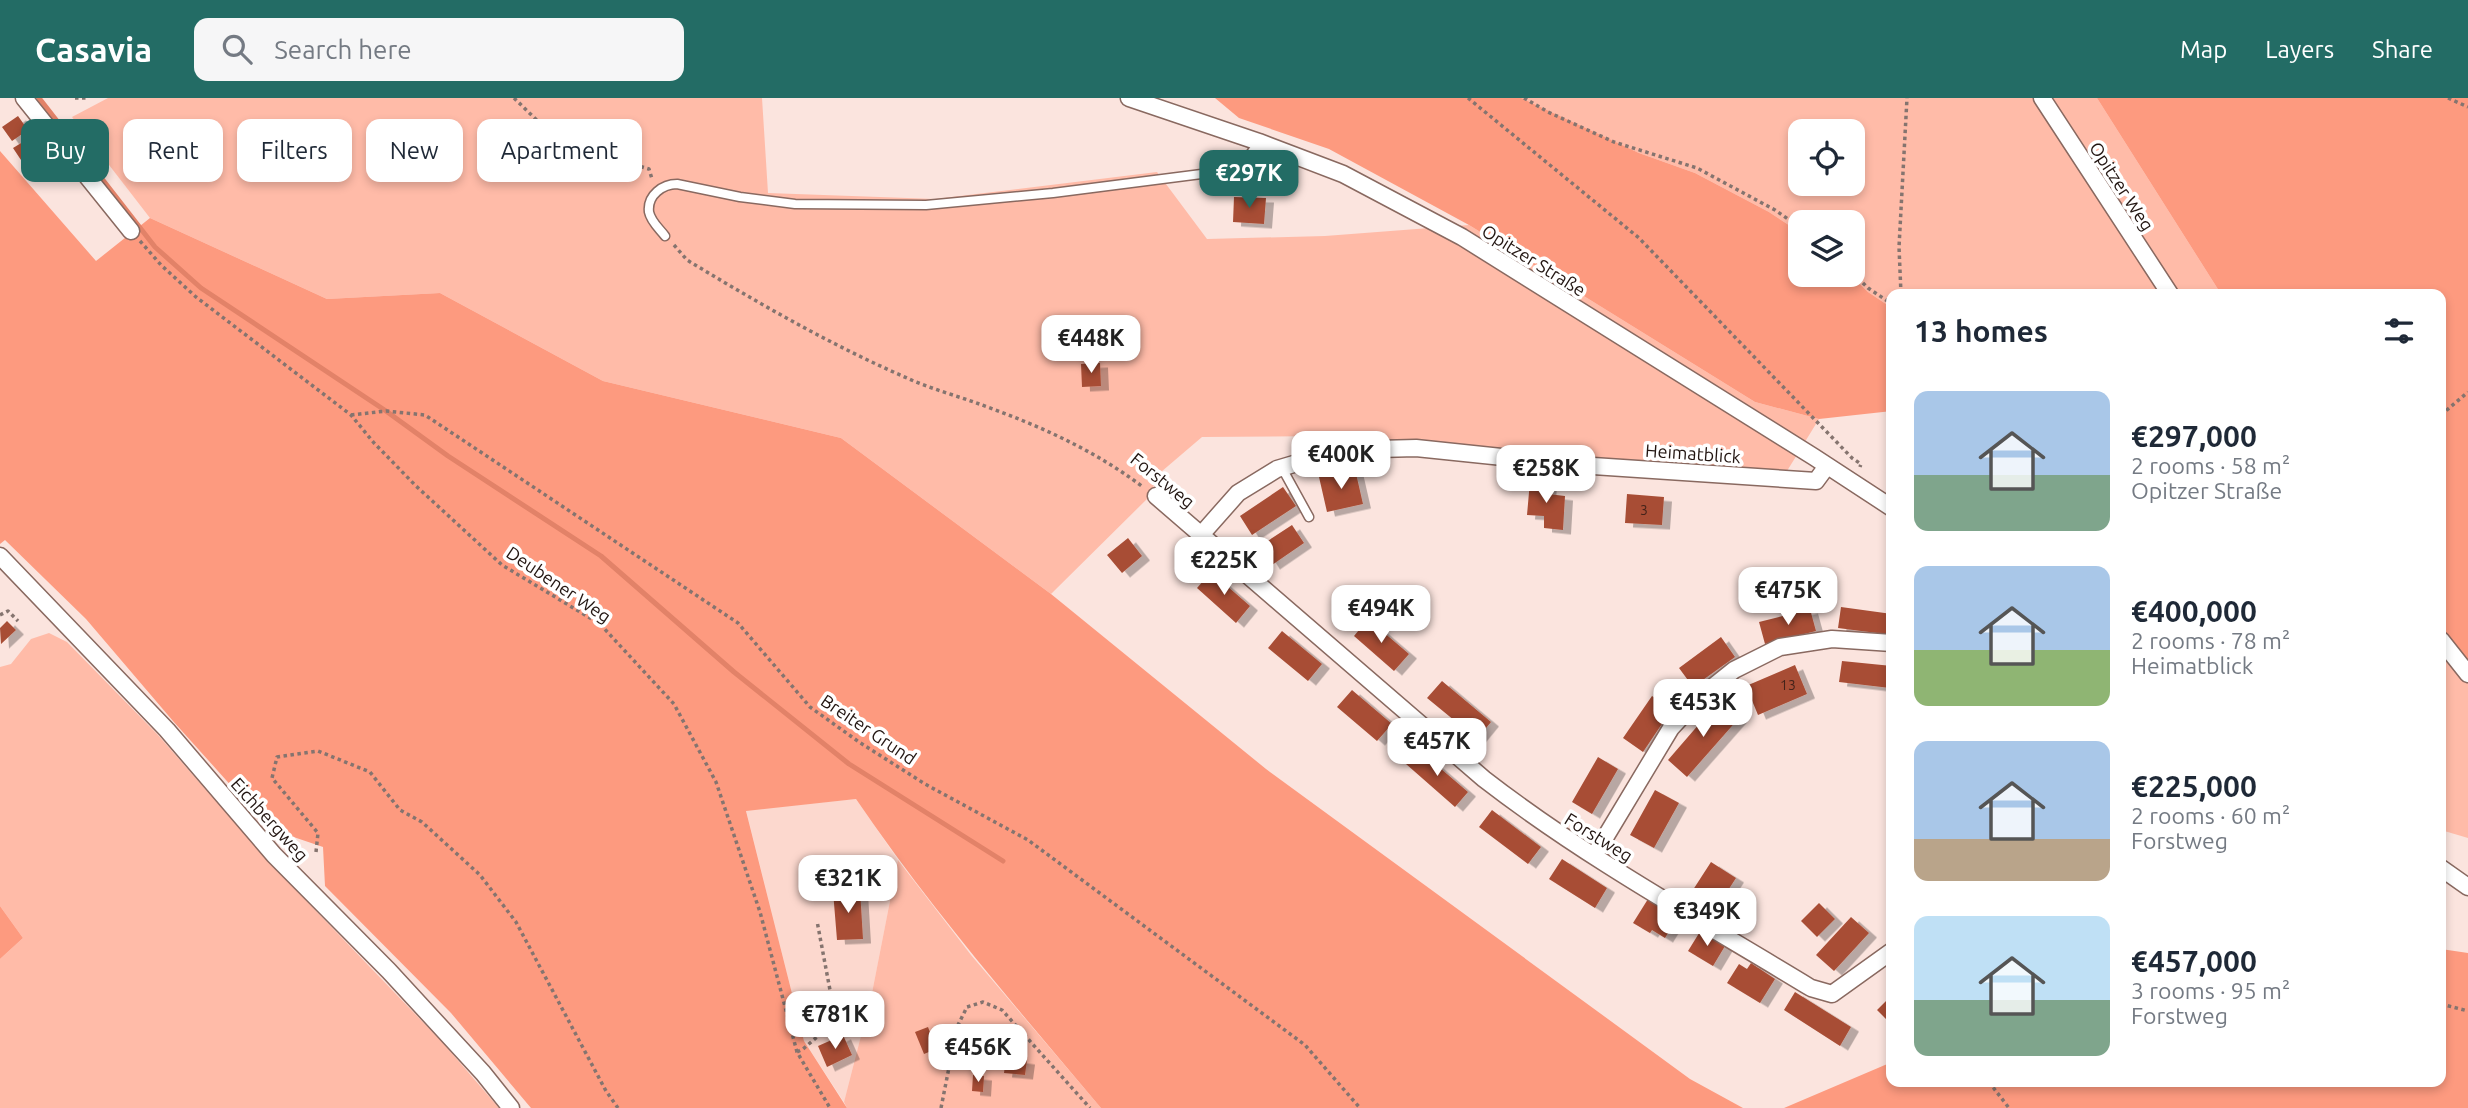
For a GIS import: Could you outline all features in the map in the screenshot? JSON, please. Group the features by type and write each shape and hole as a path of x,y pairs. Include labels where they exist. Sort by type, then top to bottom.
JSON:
{"street":[{"path":"24,98 131,232"},
{"name":"Opitzer Straße","path":"1129,98 1343,174 1462,237 1886,504"},
{"name":"Opitzer Weg","path":"2042,98 2166,289"},
{"name":"Heimatblick","path":"1200,536 1238,493 1282,468 1341,450 1416,448 1578,465 1816,481 1827,466"},
{"name":"Forstweg","path":"1156,496 1484,779 1536,820 1811,988 1832,994 1886,956"},
{"name":"Eichbergweg","path":"0,556 167,730 274,855 389,971 483,1073 511,1108"},
{"path":"1594,856 1671,728 1699,698 1734,670 1780,647 1832,639 1886,643"},
{"path":"2446,646 2468,674"},
{"path":"2446,872 2468,887"}],"lane":[{"path":"666,236 654,223 649,212 650,203 662,186 677,184 740,197 794,204 926,205 1053,193 1217,172 1245,161 1259,142"},
{"path":"1282,468 1309,517"}],"path":[{"path":"75,98 87,98"},
{"path":"514,98 549,132 582,149 649,169 656,192"},
{"path":"1468,98 1639,238 1852,458 1861,464 1856,485"},
{"path":"1524,98 1614,142 1697,169 1788,219"},
{"path":"1901,289 1899,247 1907,98"},
{"path":"2448,98 2468,107"},
{"name":"Deubener Weg","path":"131,232 161,265 196,297 351,415 416,486 502,565 600,624 674,704 716,782 760,912 797,1052 830,1108"},
{"name":"Forstweg","path":"666,236 687,260 810,330 908,379 984,405 1072,441 1119,468 1156,496"},
{"path":"1865,285 1886,300"},
{"path":"2446,411 2468,392"},
{"name":"Breiter Grund","path":"351,415 386,411 425,415 738,623 810,707 859,742 925,783 1028,840 1305,1045 1360,1108"},
{"path":"0,615 8,611 18,621"},
{"path":"316,852 318,833 272,778 277,757 317,751 370,772 400,810 422,822 480,875 516,922 606,1091 618,1108"},
{"path":"797,1052 817,1037 833,1006 817,921"},
{"path":"941,1108 957,1027 967,1007 983,1002 1002,1010 1090,1108"},
{"path":"2446,1005 2468,1011"},
{"path":"1993,1087 2009,1108"}],"shaded area":[{"path":"108,98 762,98 768,193 935,199 1157,172 1207,239 1325,236 1469,225 1755,402 1819,419 1787,471 1584,459 1335,436 1202,437 1161,472 1147,499 1051,594 841,438 603,381 440,293 327,299 150,218 109,165 109,119 72,117"},
{"path":"1215,98 1521,98 1639,153 1695,173 1788,224 1788,287 1863,287 1886,304 1886,412 1819,419 1755,402 1469,225 1329,149 1239,118"},
{"path":"1515,98 2097,98 2218,289 1886,289 1886,304 1863,287 1865,210 1788,210 1788,224 1695,173 1639,153"},
{"path":"2097,98 2468,98 2468,660 2446,633 2446,289 2218,289"},
{"path":"0,151 21,175 21,182 27,182 96,261 150,218 327,299 440,293 603,381 841,438 1051,594 1266,769 1690,1079 1743,1108 1101,1108 944,918 856,799 746,811 804,1041 847,1108 531,1108 451,1013 325,886 323,847 270,829 86,619 5,540 0,544"},
{"path":"49,633 67,642 158,735 270,863 443,1043 499,1108 0,1108 0,959 23,938 0,906 0,667 11,664 31,639"},
{"path":"2446,633 2468,660 2468,838 2446,831"},
{"path":"856,799 898,860 872,993 844,1102 804,1041 746,810"},
{"path":"898,860 971,955 1101,1108 847,1108 844,1102 872,993"},
{"path":"0,906 23,938 0,959"},
{"path":"2446,950 2468,953 2468,1108 1784,1108 1886,1065 1886,1087 2446,1087"}],"building":[{"path":"18,116 21,120 21,135 12,141 2,127"},
{"path":"21,143 21,160 13,148"},
{"path":"1234,197 1266,198 1264,224 1233,222"},
{"path":"1100,363 1101,386 1082,387 1081,364"},
{"path":"1355,469 1363,504 1327,512 1319,477"},
{"path":"1530,481 1549,483 1548,494 1565,496 1563,530 1544,528 1544,516 1527,515"},
{"path":"1283,487 1296,506 1252,535 1240,516"},
{"path":"1627,494 1664,497 1662,525 1625,523"},
{"path":"1292,525 1304,543 1272,565 1260,546"},
{"path":"1128,538 1142,556 1122,573 1107,555"},
{"path":"1211,572 1250,606 1236,623 1197,588"},
{"path":"1841,607 1886,613 1886,634 1838,628"},
{"path":"1810,609 1816,631 1765,644 1759,622"},
{"path":"1368,619 1409,654 1394,671 1354,636"},
{"path":"7,621 16,630 1,644 0,628"},
{"path":"1282,631 1322,664 1308,681 1268,648"},
{"path":"1721,637 1735,657 1693,687 1679,668"},
{"path":"1842,661 1886,665 1886,688 1839,682"},
{"path":"1795,665 1807,694 1758,715 1746,686"},
{"path":"1442,681 1491,722 1477,739 1427,698"},
{"path":"1352,690 1392,724 1377,741 1337,707"},
{"path":"1652,696 1672,709 1643,752 1623,738"},
{"path":"1719,701 1739,718 1687,777 1668,760"},
{"path":"1419,750 1468,792 1455,807 1406,764"},
{"path":"1598,757 1618,769 1592,814 1572,802"},
{"path":"1655,790 1679,803 1654,848 1630,835"},
{"path":"1492,810 1541,847 1528,864 1479,827"},
{"path":"1562,859 1607,888 1595,908 1549,879"},
{"path":"1711,862 1736,878 1714,912 1689,896"},
{"path":"860,889 863,939 837,940 833,891"},
{"path":"1648,899 1678,917 1665,938 1633,923"},
{"path":"1819,903 1835,919 1817,937 1801,921"},
{"path":"1851,917 1869,933 1834,971 1816,955"},
{"path":"1701,930 1725,946 1713,966 1688,951"},
{"path":"1751,963 1775,979 1760,1003 1727,983 1739,964 1747,969"},
{"path":"1795,992 1851,1027 1840,1046 1784,1010"},
{"path":"1886,1001 1886,1019 1877,1010"},
{"path":"928,1027 936,1049 924,1054 915,1032"},
{"path":"975,1030 992,1037 986,1050 969,1043"},
{"path":"843,1035 852,1055 827,1067 818,1046"},
{"path":"1006,1057 1027,1060 1025,1075 1004,1073"},
{"path":"973,1075 984,1076 983,1092 972,1091"}],"waterway":[{"path":"39,98 155,247 201,288 601,556 734,672 849,764 1003,861"}]}
